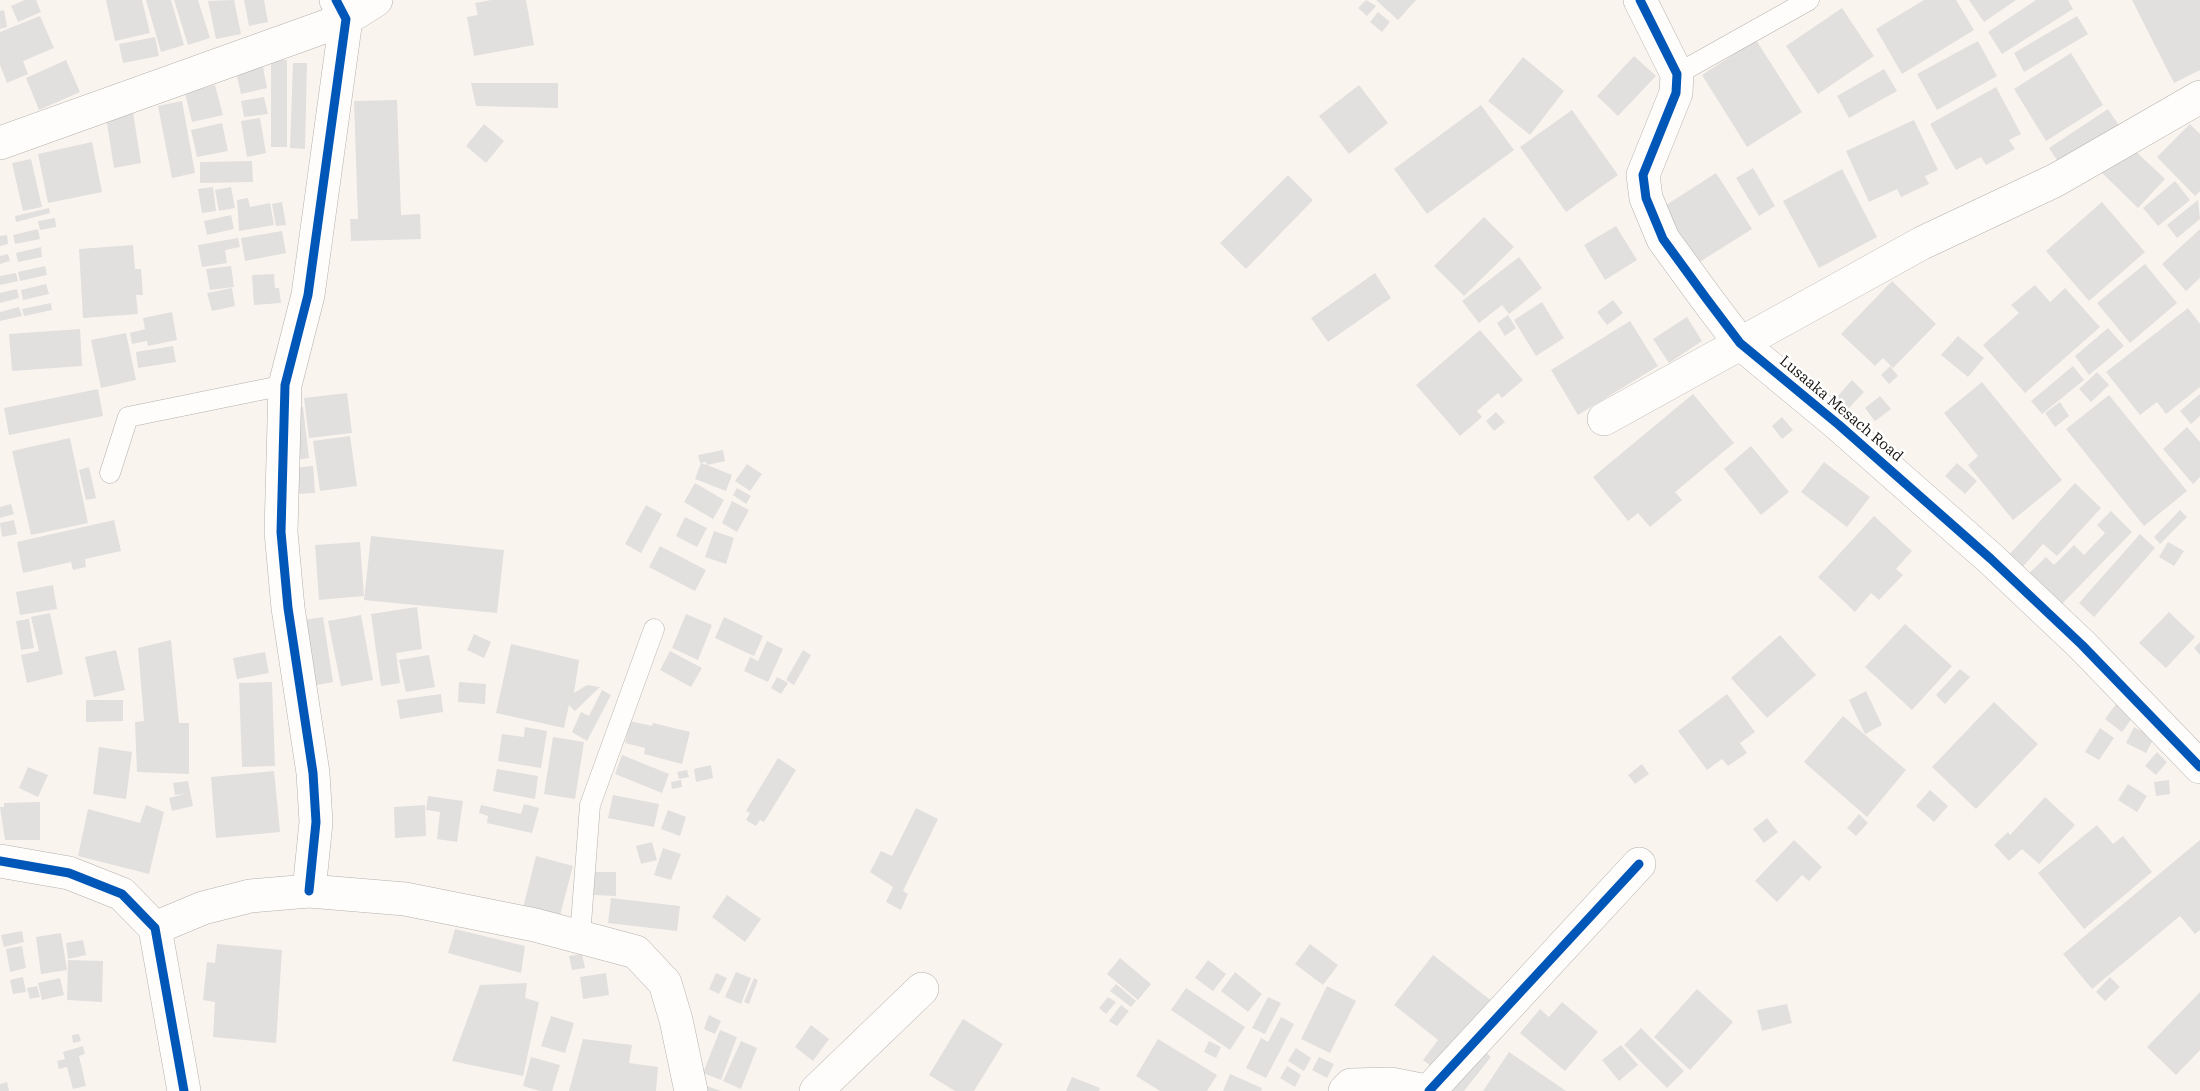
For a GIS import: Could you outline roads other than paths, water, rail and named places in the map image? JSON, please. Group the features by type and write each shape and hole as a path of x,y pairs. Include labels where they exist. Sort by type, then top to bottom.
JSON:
{"street":[{"path":"0,143 341,10 376,0"},
{"path":"1640,0 1677,74"},
{"path":"309,891 316,822 313,773 288,608 281,532 285,385 308,295 341,10"},
{"name":"Lusaaka Mesach Road","path":"1677,74 1676,93 1643,175 1646,198 1664,239 1740,343 1839,425 1991,559 2082,645 2200,767"},
{"path":"1604,419 1922,243 2056,180 2200,98"},
{"path":"0,861 69,873 122,894 155,928 184,1091"},
{"path":"1345,1091 1351,1085 1391,1084 1428,1091 1639,864"},
{"path":"155,928 204,908 250,896 309,891 405,899 536,925 636,952 665,983 676,1020 691,1091"},
{"path":"816,1091 922,989"}],"lane":[{"path":"1677,74 1809,0"},
{"path":"110,473 128,417 285,385"},
{"path":"580,937 590,805 654,629"}]}
